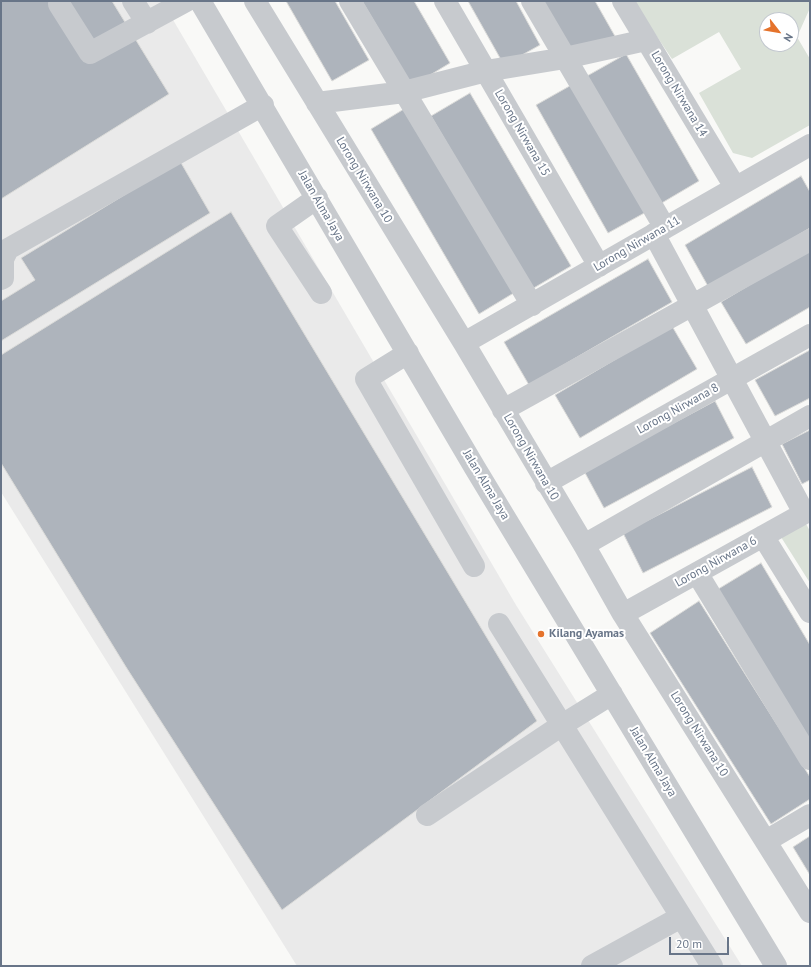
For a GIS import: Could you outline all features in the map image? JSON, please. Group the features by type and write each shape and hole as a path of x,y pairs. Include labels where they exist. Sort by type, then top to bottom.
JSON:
{"street":[{"path":"133,1 147,23"},
{"path":"59,4 90,53 186,1"},
{"name":"Jalan Alma Jaya","path":"200,1 263,105 475,468 776,966"},
{"name":"Lorong Nirwana 10","path":"255,1 464,343 584,546 622,614 810,912"},
{"path":"350,1 532,305"},
{"name":"Lorong Nirwana 15","path":"445,1 599,266"},
{"path":"532,1 660,231 692,305 765,441 807,512"},
{"name":"Lorong Nirwana 14","path":"623,1 735,187"},
{"path":"317,103 404,92 486,71 565,58 646,40"},
{"path":"1,279 3,278 3,258 8,249 263,105"},
{"name":"Lorong Nirwana 11","path":"464,343 810,145"},
{"path":"317,198 277,226 322,293"},
{"path":"503,410 810,240"},
{"name":"Lorong Nirwana 8","path":"546,483 810,335"},
{"path":"408,353 366,379 474,566"},
{"path":"584,546 810,416"},
{"name":"Lorong Nirwana 6","path":"622,614 807,512"},
{"path":"763,536 810,612"},
{"path":"697,573 810,759"},
{"path":"499,624 712,966"},
{"path":"427,815 562,725 612,694"},
{"path":"766,841 810,815"},
{"path":"592,966 681,916"}],"shaded area":[{"path":"1,1 162,1 516,605 742,966 297,966 1,492"},
{"path":"633,1 810,1 810,8 799,33 799,12 759,12 759,52 799,52 799,40 810,59 810,125 752,158 733,153 699,93 741,69 719,32 672,59"},
{"path":"806,524 810,531 810,583 781,537"}],"building":[{"path":"1,1 112,1 169,94 1,199"},
{"path":"286,1 335,1 369,60 332,81"},
{"path":"362,1 414,1 450,63 412,86"},
{"path":"468,1 516,1 540,45 504,65"},
{"path":"543,1 595,1 616,38 570,47"},
{"path":"626,54 699,181 660,204 587,76"},
{"path":"575,83 648,211 608,233 536,105"},
{"path":"470,93 571,266 532,289 431,116"},
{"path":"409,106 517,291 479,314 371,129"},
{"path":"180,161 210,213 1,341 1,301 35,280 21,258"},
{"path":"801,176 810,192 810,228 709,288 685,245"},
{"path":"231,212 537,721 282,910 126,667 1,463 1,355"},
{"path":"810,249 810,307 746,344 721,302"},
{"path":"648,259 672,302 529,385 504,342"},
{"path":"672,326 697,369 580,438 555,395"},
{"path":"810,350 810,398 775,416 755,380"},
{"path":"715,401 734,438 604,508 584,471"},
{"path":"810,430 810,480 802,484 782,444"},
{"path":"752,467 772,507 643,573 623,533"},
{"path":"761,563 810,645 810,748 715,591"},
{"path":"699,601 810,777 810,799 771,824 650,633"},
{"path":"810,836 810,875 793,847"}],"place":[{"name":"Kilang Ayamas","path":"541,634"}]}
